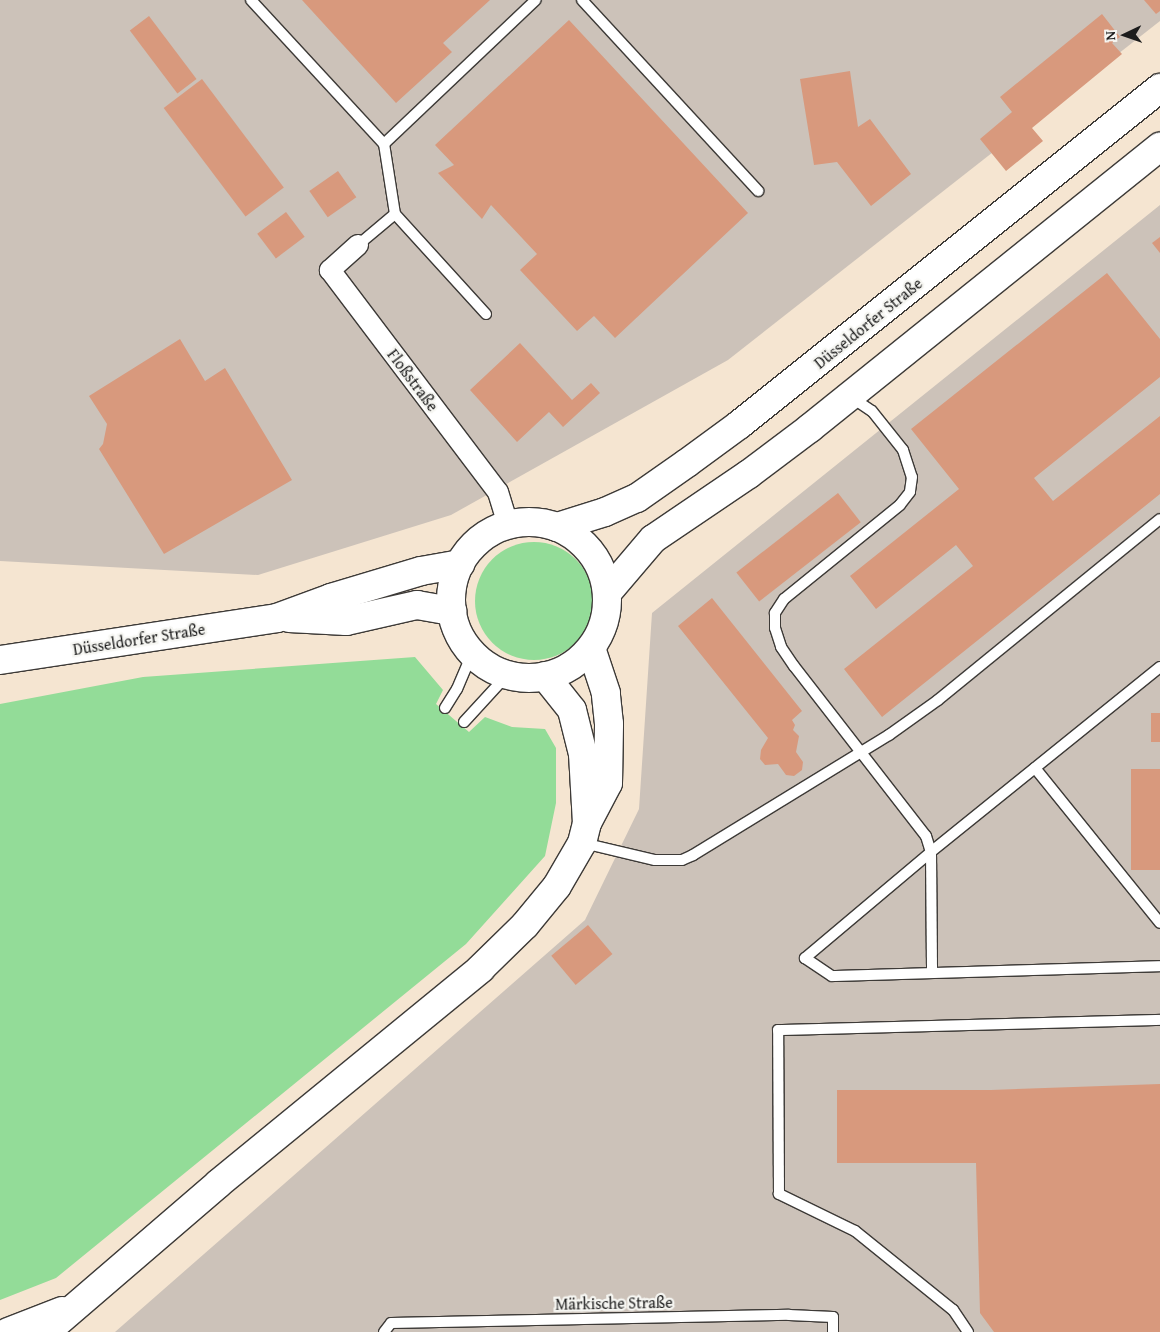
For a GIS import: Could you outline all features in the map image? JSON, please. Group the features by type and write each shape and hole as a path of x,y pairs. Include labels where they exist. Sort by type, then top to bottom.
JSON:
{"main road":[{"name":"Düsseldorfer Straße","path":"557,527 605,512 637,498 694,458 761,407 1160,88"},
{"path":"607,593 653,539 749,474 850,396 1160,147"},
{"path":"524,522 557,527 576,537 591,553 602,572 607,593 604,622 591,648 570,666 546,676 526,678 507,675 488,666 472,653 459,634 452,612 451,595 460,564 472,547 488,533 508,525 524,522"},
{"name":"Düsseldorfer Straße","path":"0,660 277,618 376,584 422,571 460,564"},
{"name":"Düsseldorfer Straße","path":"277,618 346,621 417,605 452,612"},
{"path":"46,1332 219,1183 480,969 525,925 557,886 585,833 608,783 609,724 606,693 591,648"},
{"path":"546,676 572,710 583,754 585,833"},
{"path":"8,1332 73,1307"}],"street":[{"name":"Floßstraße","path":"358,245 330,270 498,492 508,525"}],"lane":[{"path":"251,0 384,144 395,214 486,314"},
{"path":"384,144 536,0"},
{"path":"582,0 758,191"},
{"path":"358,245 395,214"},
{"path":"850,396 872,411 903,450 912,477 910,492 900,506 784,599 776,613 775,628 781,647 794,666 926,836 931,852 932,972"},
{"path":"585,833 655,860 682,860 889,735 938,700 1160,520"},
{"path":"445,708 457,689 472,653"},
{"path":"1160,666 931,852 805,958 832,976 1160,966"},
{"path":"464,722 507,675"},
{"path":"1035,768 1160,923"},
{"path":"968,1332 953,1310 855,1231 779,1194 778,1030 1160,1020"},
{"name":"Märkische Straße","path":"384,1332 391,1323 789,1315 833,1317 833,1332"}],"shaded area":[{"path":"0,0 1160,0 1160,21 728,360 451,515 258,575 0,561"},
{"path":"1160,205 1160,1332 115,1332 585,920 639,809 652,613"}],"green space":[{"path":"534,542 557,546 576,559 589,578 593,601 589,624 576,643 557,656 534,660 511,656 492,643 479,624 475,601 479,578 492,559 511,546"},
{"path":"415,657 443,690 436,704 469,732 485,717 512,727 545,729 556,748 556,803 545,856 466,944 56,1278 0,1300 0,704 143,677"}],"building":[{"path":"302,0 490,0 443,43 452,52 396,103"},
{"path":"1144,0 1160,0 1160,11 1156,14"},
{"path":"1102,14 1120,37 1112,43 1122,54 1032,128 1043,141 1006,171 980,139 1012,112 1000,97"},
{"path":"149,16 197,79 177,94 130,30"},
{"path":"569,20 748,213 615,338 594,316 577,331 520,270 537,254 491,205 482,219 438,173 454,165 435,145"},
{"path":"850,71 858,127 870,119 911,174 871,206 837,162 814,165 800,79"},
{"path":"202,79 284,188 246,217 164,108"},
{"path":"338,171 356,197 328,217 309,191"},
{"path":"286,212 305,237 276,258 257,234"},
{"path":"1160,237 1160,253 1152,243"},
{"path":"1107,273 1160,339 1160,377 1034,478 1053,501 1160,416 1160,494 882,717 844,669 973,566 956,545 876,609 850,576 959,489 911,429"},
{"path":"180,339 205,381 225,368 292,480 164,554 99,449 103,444 107,424 89,396"},
{"path":"520,343 572,400 591,383 600,393 563,427 549,412 517,442 470,390"},
{"path":"838,493 861,522 759,602 736,572"},
{"path":"712,598 802,711 792,720 795,725 793,730 799,736 796,752 803,762 802,770 794,776 786,775 778,764 765,765 760,759 761,750 768,738 678,626"},
{"path":"1151,713 1160,713 1160,742 1151,742"},
{"path":"1131,769 1160,769 1160,870 1131,870"},
{"path":"588,925 612,954 576,985 551,956"},
{"path":"1160,1084 1160,1332 994,1332 980,1313 976,1163 837,1163 837,1090 991,1090"}]}
